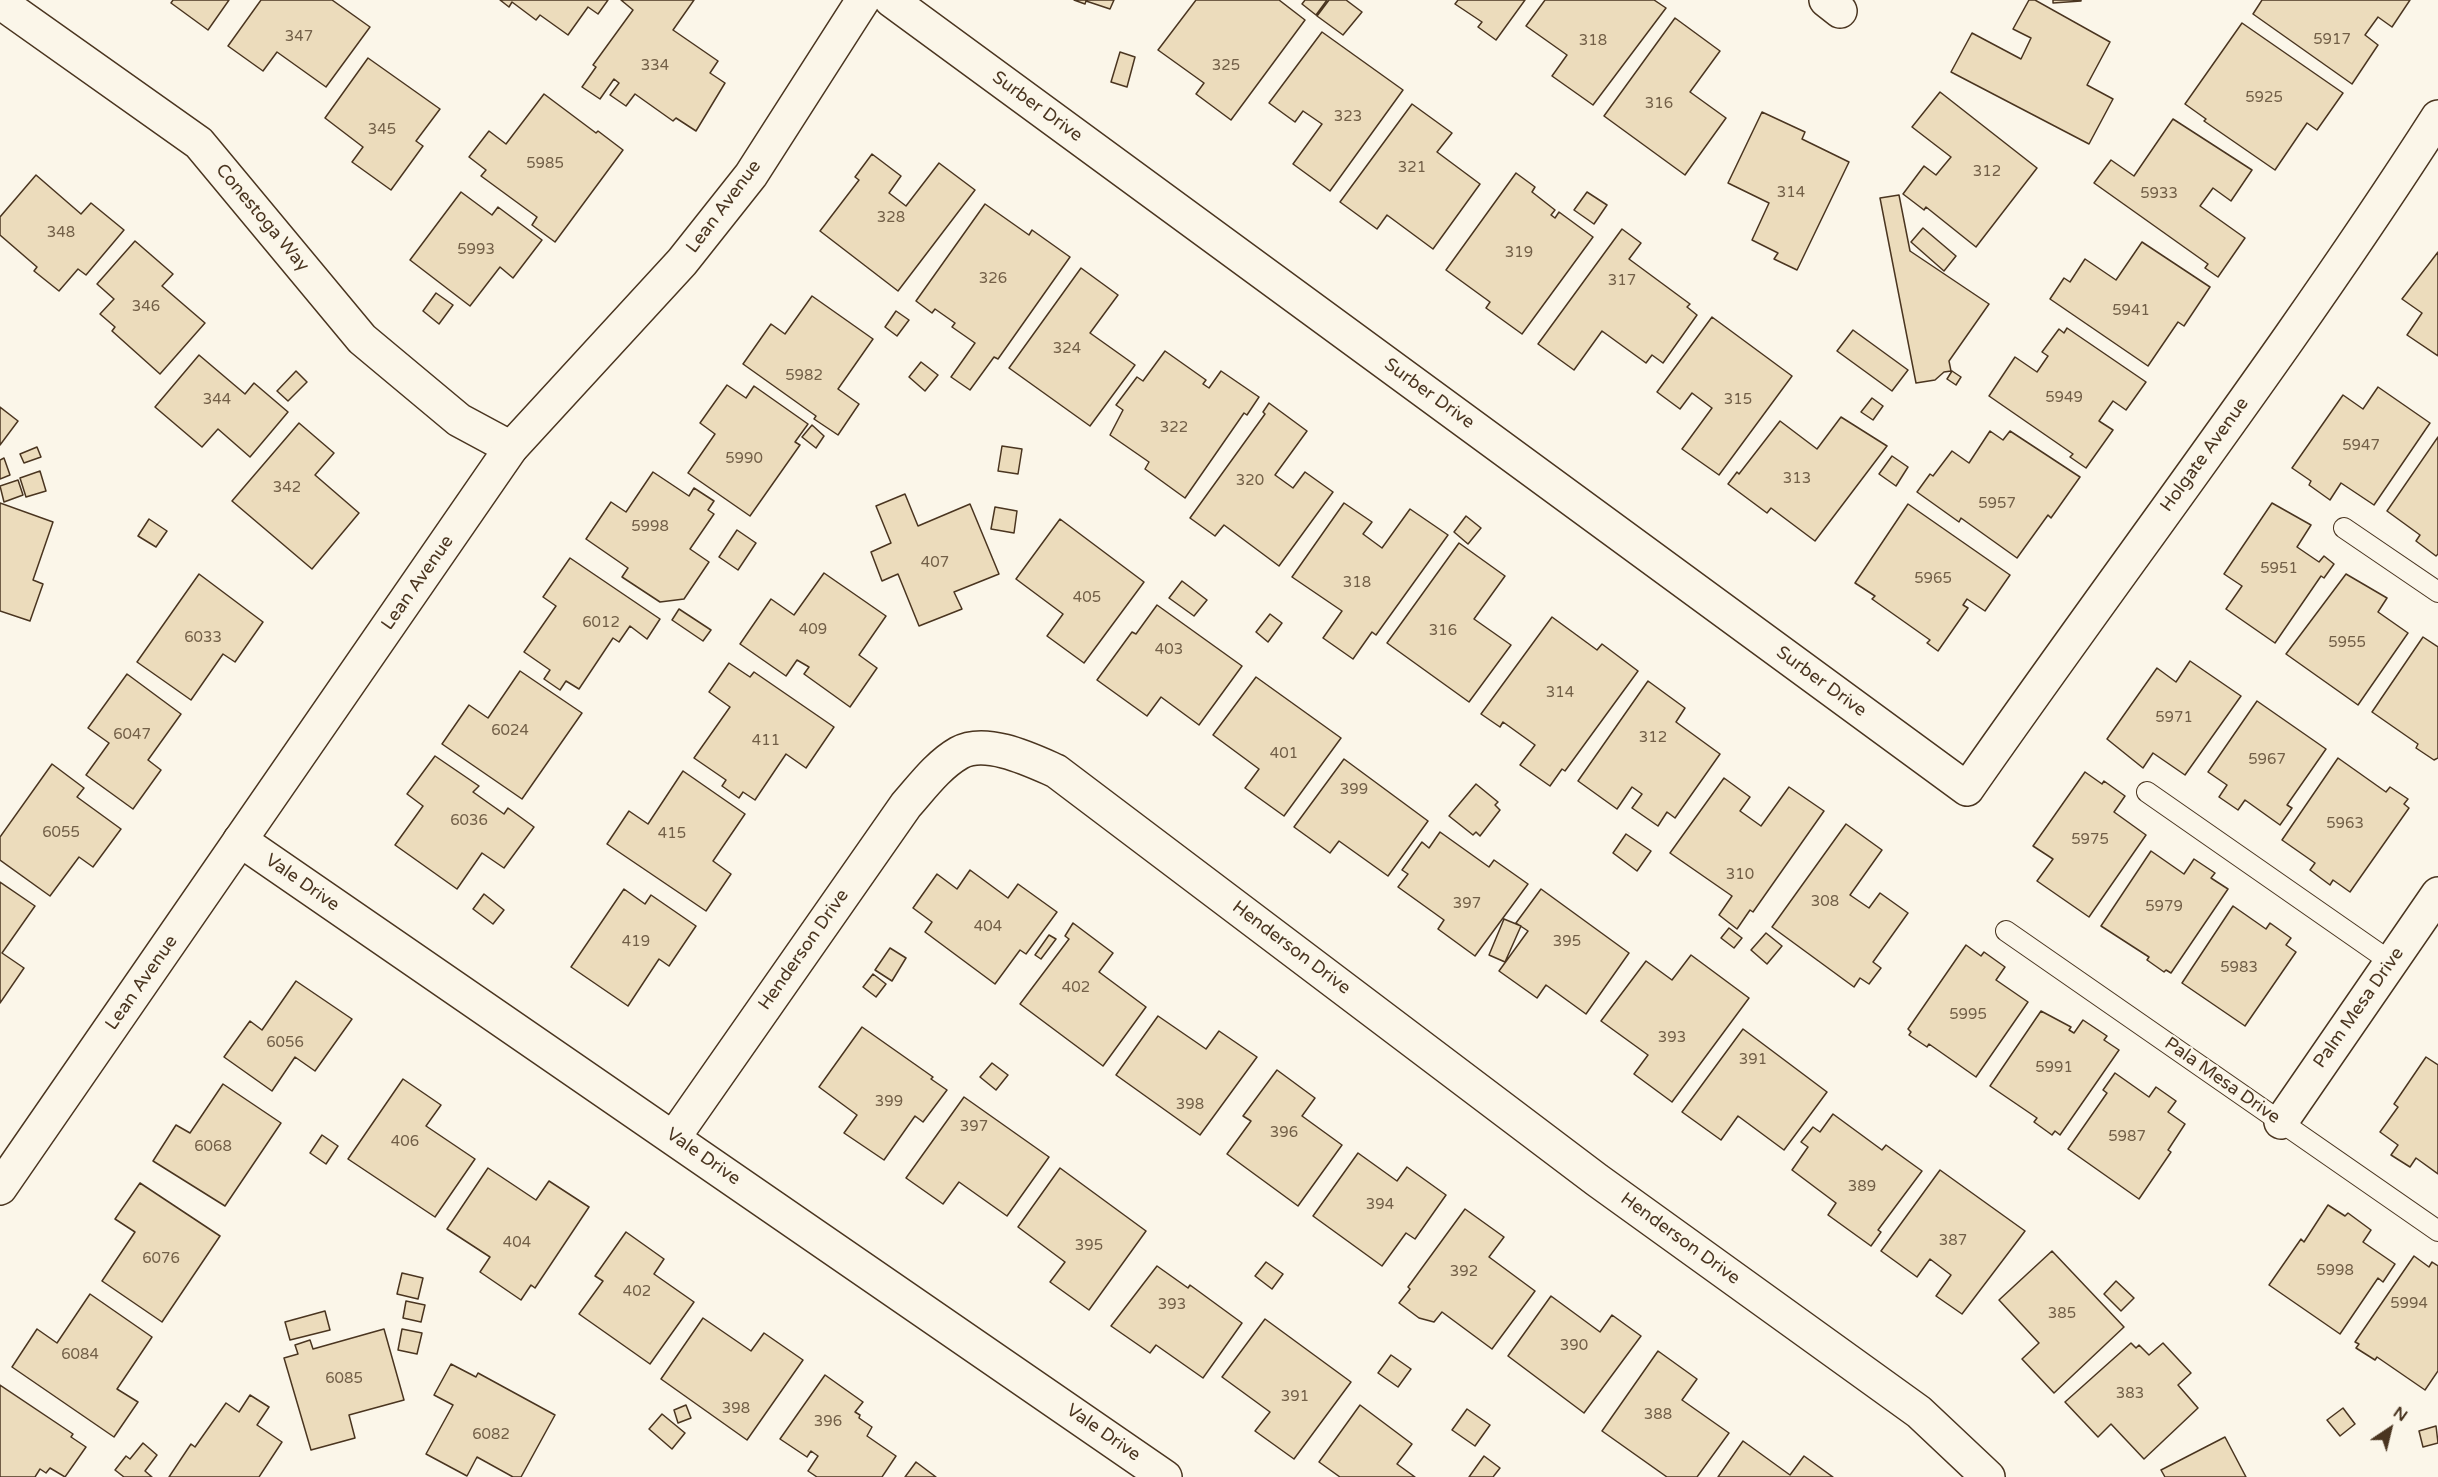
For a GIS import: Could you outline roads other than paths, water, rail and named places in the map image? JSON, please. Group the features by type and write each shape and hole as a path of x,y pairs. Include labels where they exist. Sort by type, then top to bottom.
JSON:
{"street":[{"name":"Lean Avenue","path":"0,1188 511,448 682,262 751,175 863,0"},
{"name":"Surber Drive","path":"891,0 1966,789"},
{"name":"Conestoga Way","path":"0,2 200,143 362,339 459,420 511,448"},
{"name":"Holgate Avenue","path":"1966,789 2092,610 2209,452 2396,182 2438,117"},
{"name":"Henderson Drive","path":"674,1137 906,805 939,769 960,752 994,748 1022,756 1056,771 1597,1180 1919,1412 1988,1477"},
{"name":"Vale Drive","path":"240,840 1165,1477"},
{"name":"Palm Mesa Drive","path":"2281,1122 2438,894"}],"lane":[{"path":"2344,528 2438,592"},
{"path":"2147,792 2391,962"},
{"name":"Pala Mesa Drive","path":"2006,931 2438,1231"}]}
